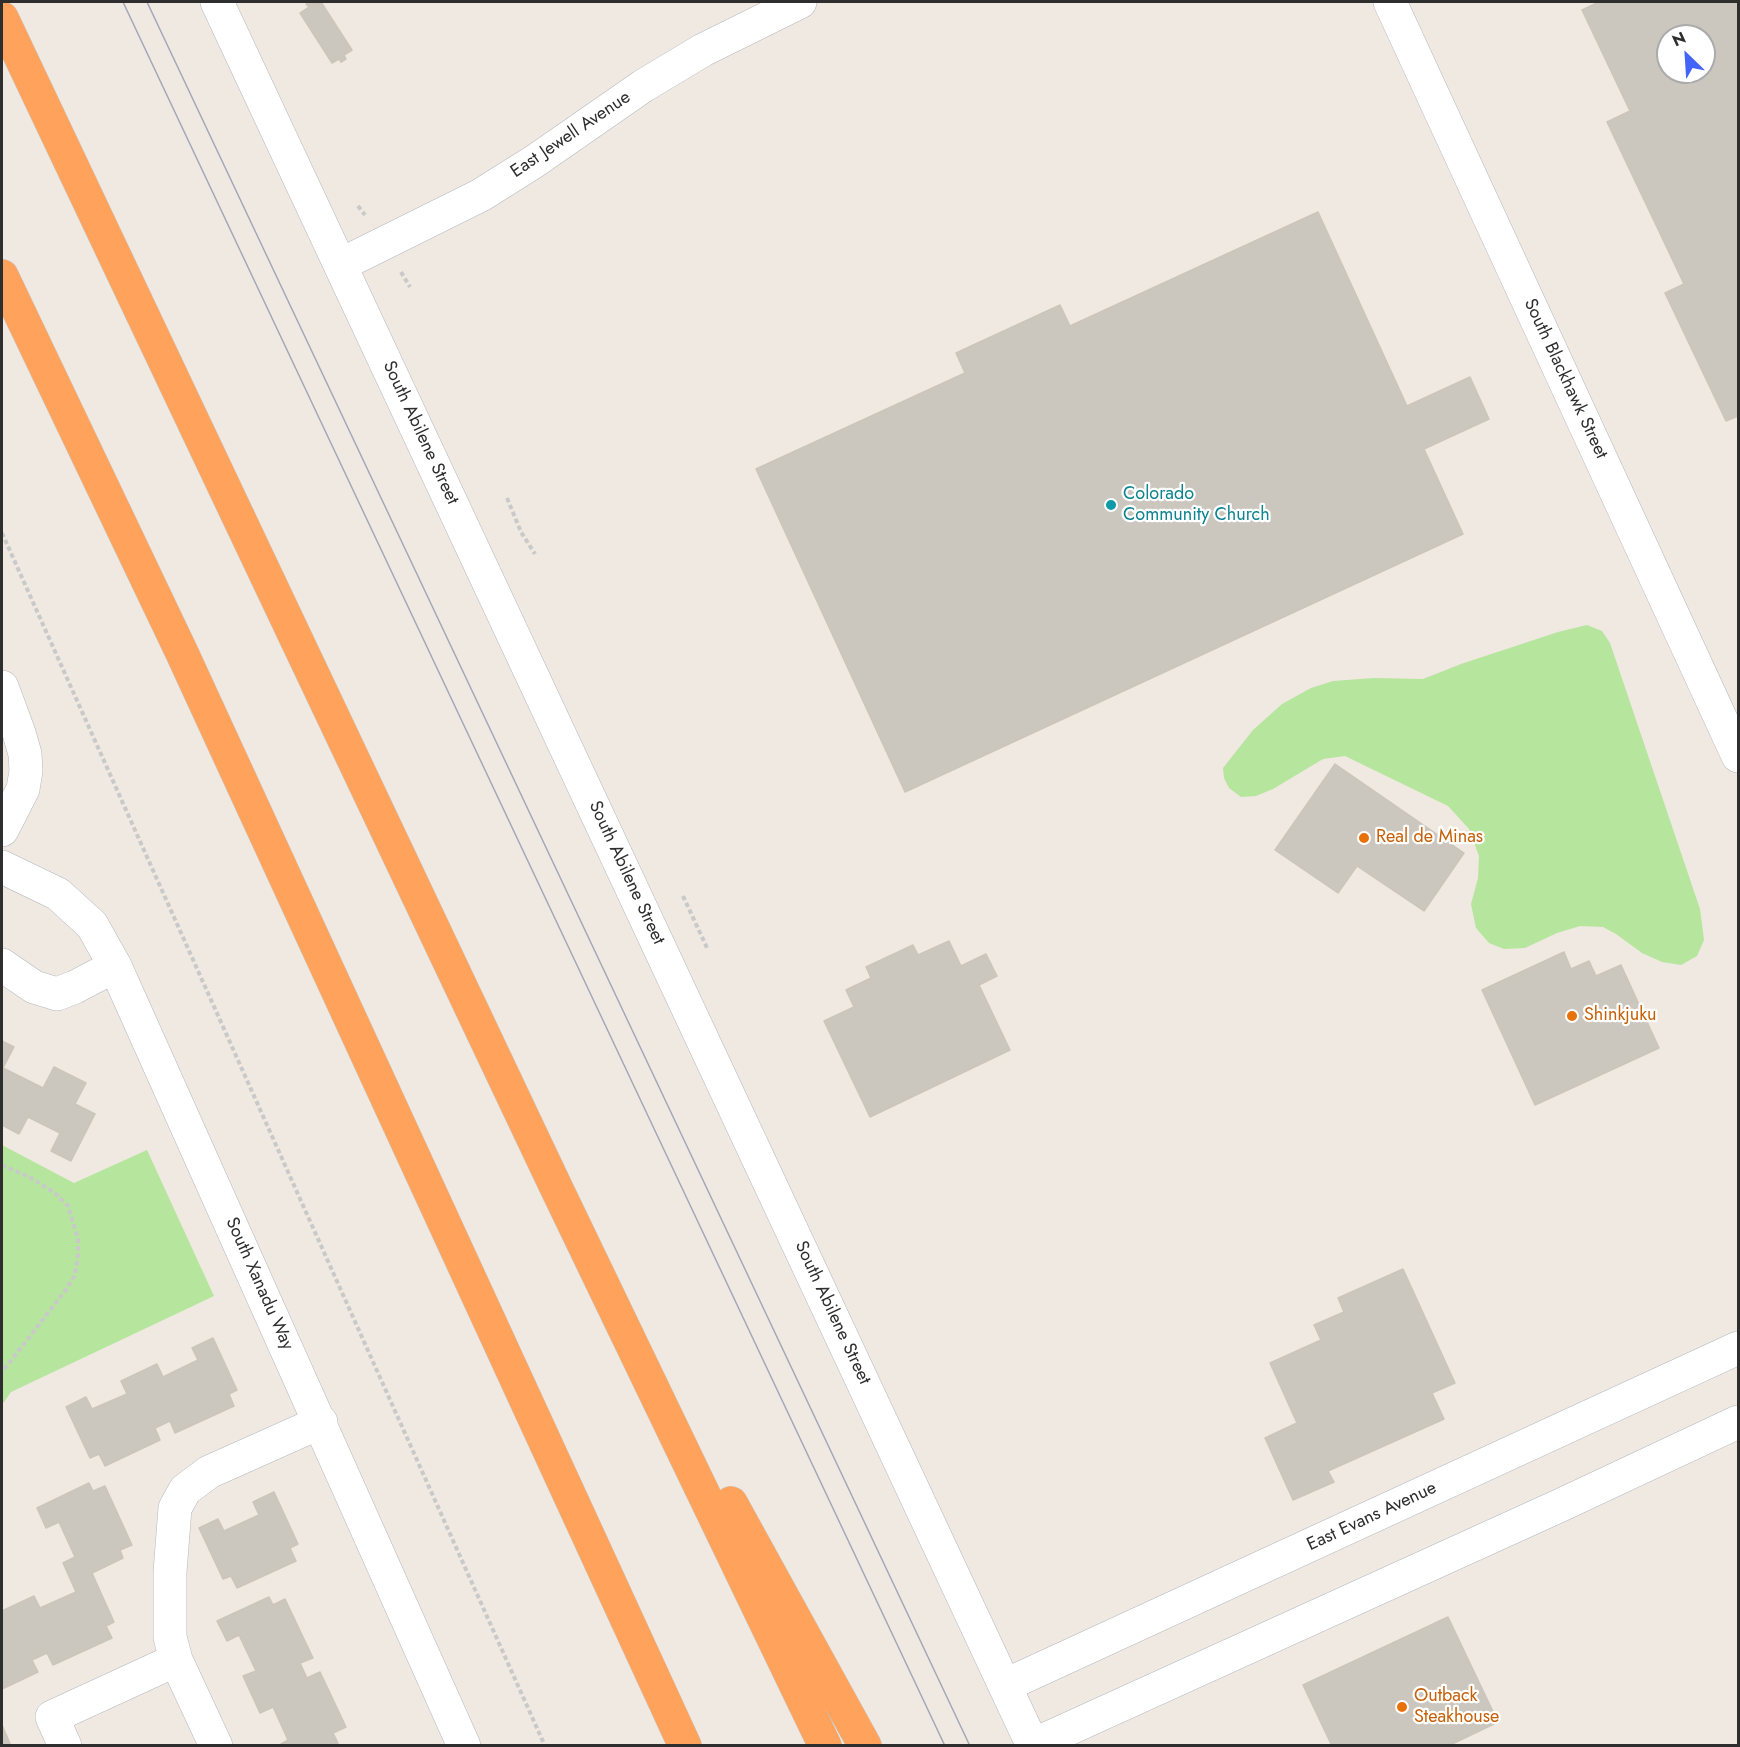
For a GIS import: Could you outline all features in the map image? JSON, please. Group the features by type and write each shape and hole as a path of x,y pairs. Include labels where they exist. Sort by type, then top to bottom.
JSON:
{"highway":[{"path":"2,18 554,1183 825,1746"},
{"path":"2,276 212,718 685,1746"},
{"path":"554,1183 865,1746"},
{"path":"627,1621 676,1746"}],"street":[{"name":"South Abilene Street","path":"217,2 1033,1745"},
{"name":"East Jewell Avenue","path":"339,265 481,195 535,161 643,86 703,50 760,10 800,2"},
{"name":"South Blackhawk Street","path":"1390,2 1738,756"},
{"path":"2,687 20,733 26,771 23,789 2,830"},
{"name":"South Xanadu Way","path":"2,867 58,894 92,925 115,966 464,1746"},
{"path":"2,965 34,987 57,994 115,966"},
{"name":"East Evans Avenue","path":"1006,1685 1738,1348"},
{"path":"212,1744 176,1660 170,1637 173,1520 178,1499 185,1490 209,1472 321,1422"},
{"path":"1033,1745 1738,1422"},
{"path":"65,1746 52,1717 176,1660"}],"path":[{"path":"507,498 521,532 535,554"},
{"path":"2,533 545,1746"},
{"path":"683,896 708,950"},
{"path":"2,1165 32,1178 55,1193 68,1206 78,1239 75,1275 2,1372"}],"green space":[{"path":"1587,625 1602,631 1610,643 1700,909 1704,940 1697,956 1681,965 1662,962 1642,953 1603,927 1580,926 1557,933 1525,948 1504,949 1489,943 1476,928 1471,904 1478,878 1479,856 1469,829 1448,806 1345,756 1323,759 1273,789 1256,796 1241,797 1229,788 1224,778 1223,768 1253,730 1282,704 1311,688 1333,681 1374,678 1423,679 1558,632"},
{"path":"2,1145 74,1183 147,1150 214,1296 11,1392 2,1405"}],"building":[{"path":"310,2 314,4 321,2 352,50 344,55 346,59 341,62 339,59 332,63 300,13 309,7 306,4"},
{"path":"1599,2 1738,2 1738,416 1726,421 1665,293 1684,284 1607,122 1630,111 1582,10"},
{"name":"Colorado Community Church","path":"1318,212 1407,406 1470,377 1489,419 1424,449 1463,534 905,792 756,469 965,373 956,353 1060,305 1070,326"},
{"path":"1335,764 1464,853 1424,911 1357,866 1338,893 1275,850"},
{"path":"949,941 961,966 986,954 997,976 979,985 1010,1050 870,1117 824,1021 854,1007 846,990 871,978 866,967 913,945 918,955"},
{"path":"1564,952 1571,969 1589,961 1596,976 1621,965 1659,1048 1535,1105 1482,990"},
{"path":"2,1041 14,1047 3,1068 43,1088 54,1067 86,1083 75,1104 95,1114 71,1161 51,1151 60,1133 28,1117 19,1134 2,1125"},
{"path":"1403,1269 1455,1383 1432,1393 1444,1419 1328,1471 1334,1482 1293,1500 1265,1438 1297,1423 1270,1363 1321,1340 1314,1325 1344,1312 1338,1298"},
{"path":"213,1338 237,1390 229,1394 234,1406 175,1433 170,1421 155,1428 160,1440 105,1466 99,1454 90,1458 66,1407 86,1397 92,1409 127,1394 121,1381 157,1364 163,1377 198,1360 192,1348"},
{"path":"89,1483 93,1491 105,1486 132,1545 120,1550 123,1558 92,1573 114,1622 106,1626 112,1638 53,1665 47,1653 32,1660 38,1672 2,1689 2,1626 4,1625 2,1611 34,1596 40,1608 76,1592 63,1563 75,1557 59,1522 46,1528 37,1508"},
{"path":"274,1492 298,1544 290,1548 296,1561 237,1588 231,1576 223,1579 199,1528 218,1519 224,1531 259,1515 253,1502"},
{"path":"269,1597 273,1605 285,1599 313,1658 300,1663 307,1678 320,1672 346,1727 333,1733 338,1743 333,1746 278,1746 288,1740 273,1707 260,1713 243,1676 256,1671 239,1635 227,1641 217,1621"},
{"path":"1448,1617 1498,1722 1448,1746 1332,1746 1303,1685"},
{"path":"2,1725 11,1746 2,1746"}],"tram line":[{"path":"123,2 945,1746"},
{"path":"147,2 970,1746"}],"place":[{"name":"Colorado Community Church","path":"1111,505"},
{"name":"Real de Minas","path":"1364,838"},
{"name":"Shinkjuku","path":"1572,1016"},
{"name":"Outback Steakhouse","path":"1402,1707"}]}
